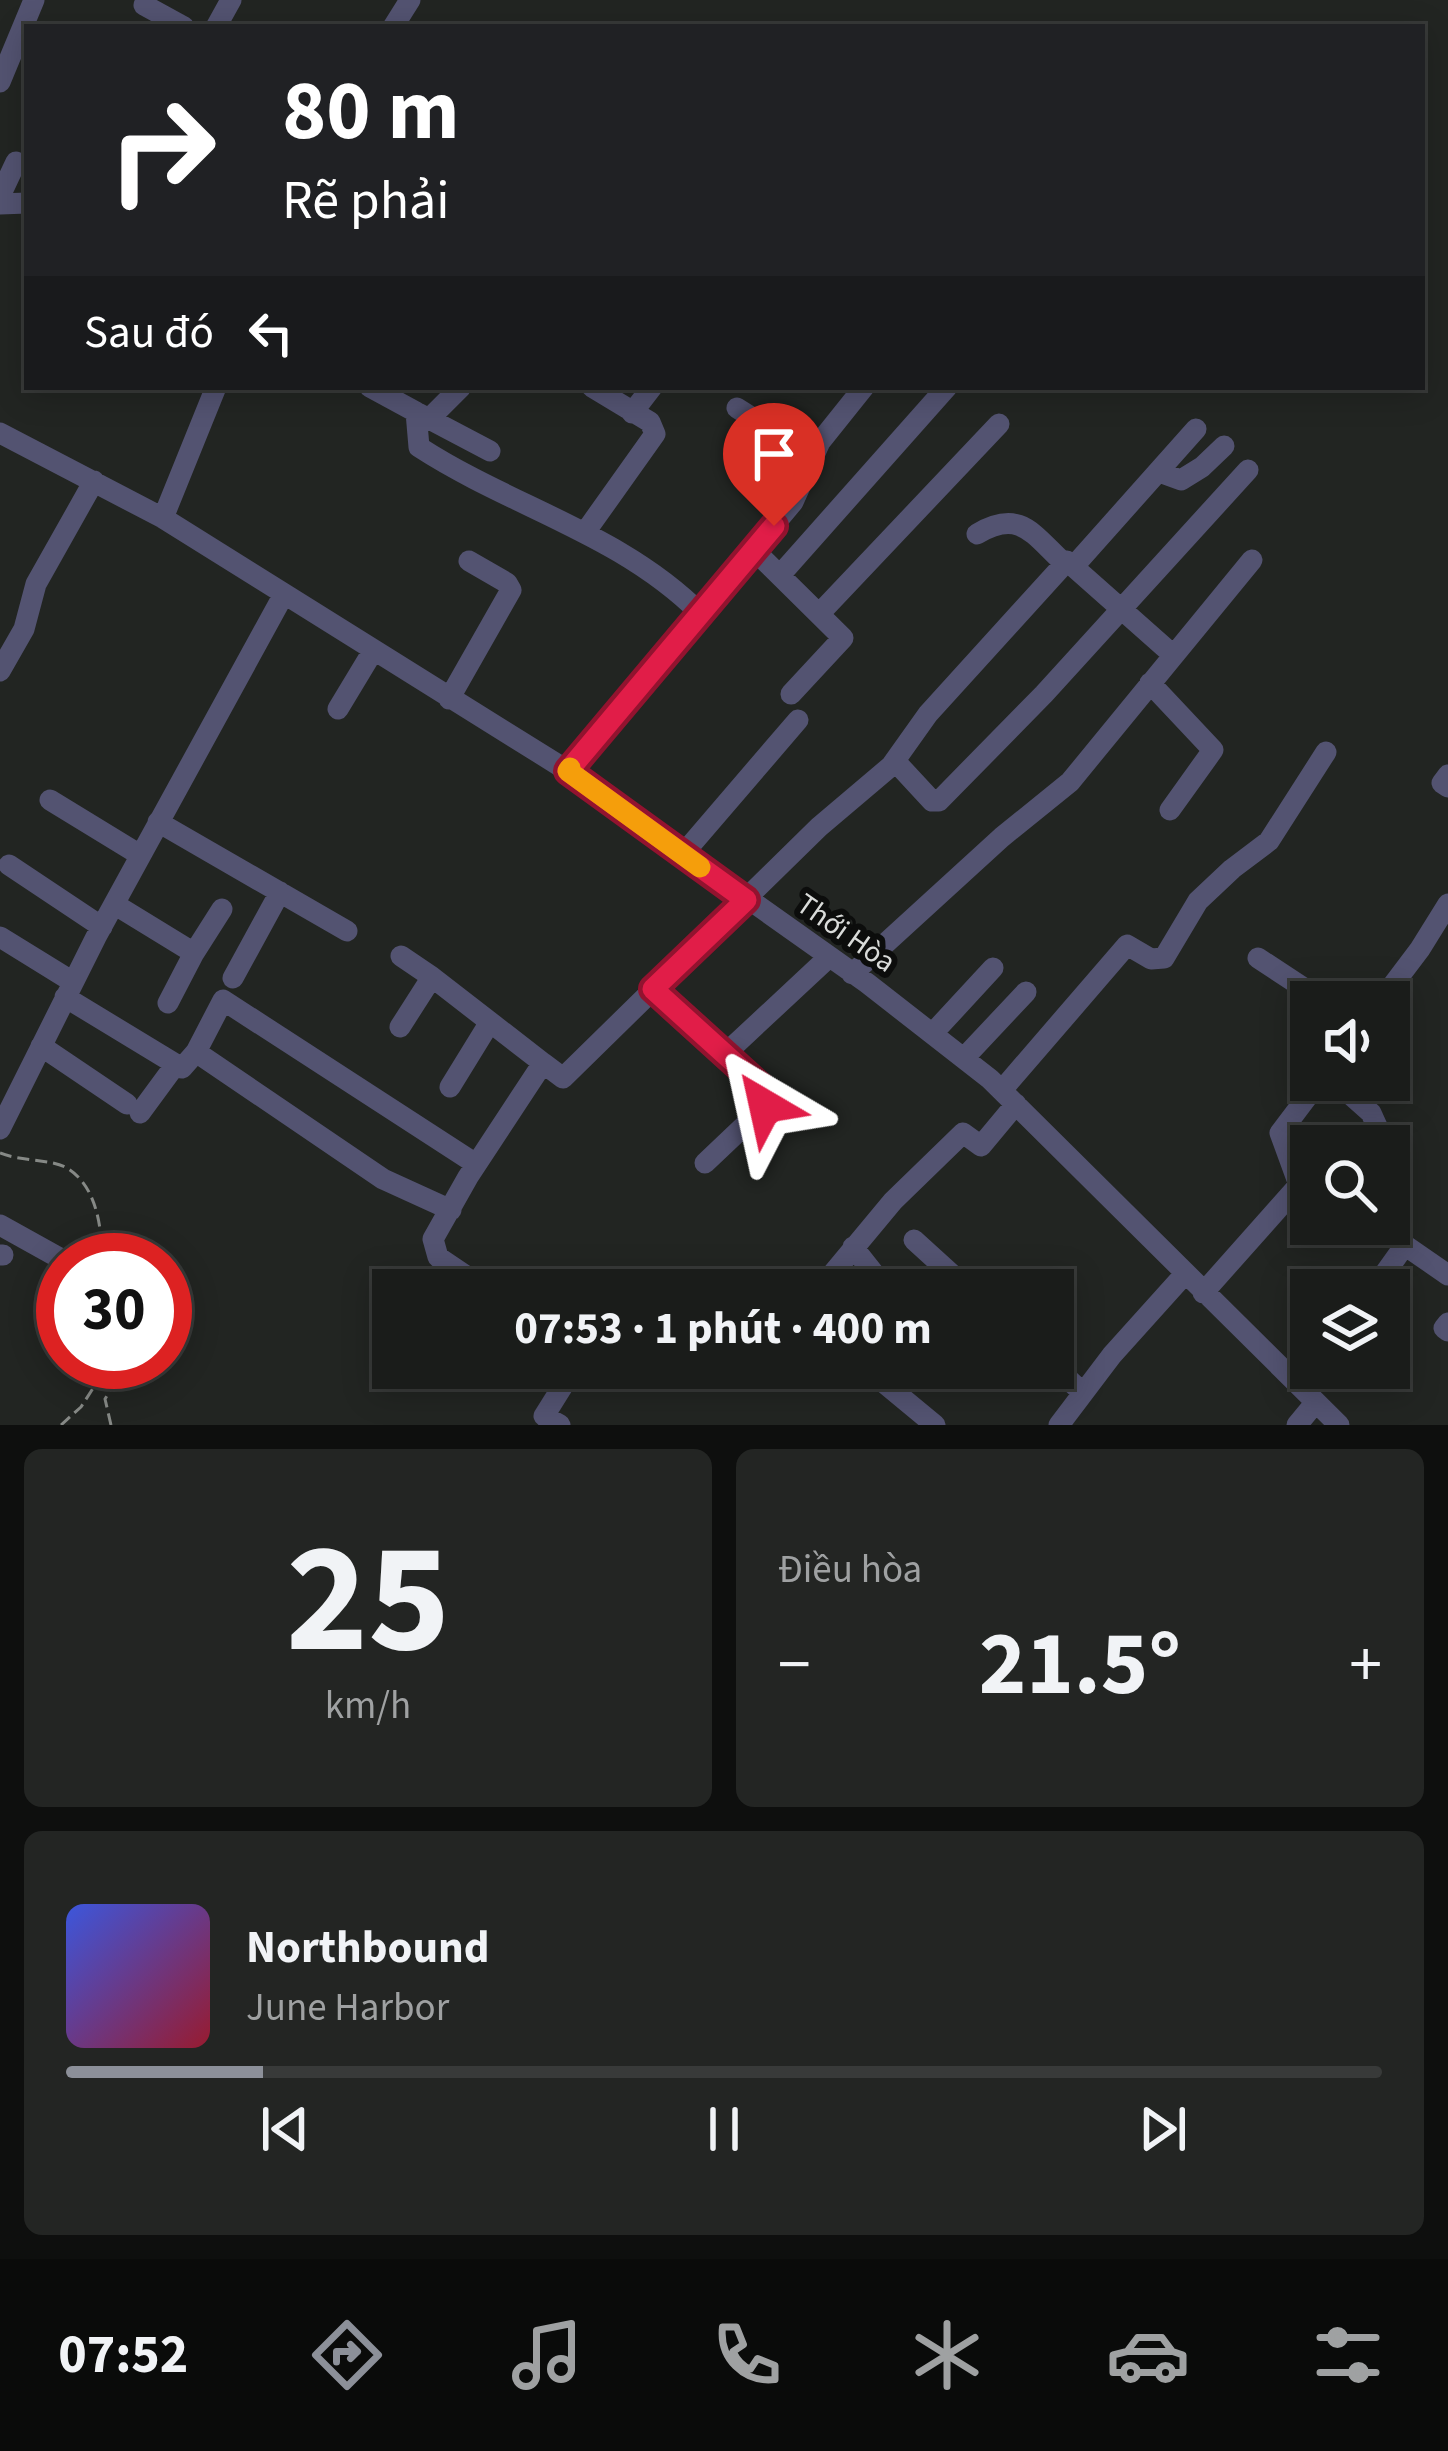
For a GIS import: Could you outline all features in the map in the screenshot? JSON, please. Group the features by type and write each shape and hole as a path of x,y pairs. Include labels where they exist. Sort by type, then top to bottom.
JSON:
{"street":[{"path":"144,5 179,24"},
{"path":"0,82 24,24"},
{"path":"0,200 16,162"},
{"path":"163,518 215,390"},
{"path":"376,390 490,451"},
{"path":"457,390 423,415 419,447 514,502 586,531 641,564 701,614"},
{"path":"586,531 655,434 650,422 600,390"},
{"path":"632,413 650,390"},
{"path":"568,771 794,502 820,442 862,390"},
{"path":"781,574 944,390"},
{"path":"737,408 814,457"},
{"path":"820,614 999,424"},
{"path":"401,956 563,1078 819,827 895,761 928,714 1196,429"},
{"name":"Thới Hòa","path":"0,433 163,518 568,771 933,1034 1009,1097 1339,1425"},
{"path":"1159,472 1181,480 1223,446"},
{"path":"895,761 938,801 1248,470"},
{"path":"0,671 24,629 36,584 94,481"},
{"path":"977,534 999,521 1020,523 1172,654"},
{"path":"754,550 843,638 790,694"},
{"path":"852,974 1002,836 1070,782 1252,560"},
{"path":"449,699 511,590 470,561"},
{"path":"0,1129 114,904 284,593"},
{"path":"338,709 373,650"},
{"path":"1150,683 1214,750 1171,810"},
{"path":"683,854 798,720"},
{"path":"836,1269 939,1153 963,1133 981,1147 1009,1097 1127,945 1151,959 1164,958 1198,902 1232,868 1269,841 1326,752"},
{"path":"1448,775 1442,783 1448,787"},
{"path":"50,800 140,855"},
{"path":"158,822 347,931"},
{"path":"9,866 102,927"},
{"path":"233,977 280,892"},
{"path":"114,904 194,953"},
{"path":"168,1003 222,908"},
{"path":"1395,981 1446,911"},
{"path":"0,937 182,1068 196,1052 223,1000 476,1164"},
{"path":"725,1054 829,958"},
{"path":"1258,958 1293,981"},
{"path":"933,1034 993,968"},
{"path":"400,1027 432,977"},
{"path":"653,989 761,1087 765,1106 705,1163"},
{"path":"964,1058 1026,992"},
{"path":"450,1087 490,1022"},
{"path":"41,1046 134,1109 176,1064"},
{"path":"196,1052 383,1179 451,1210"},
{"path":"456,1269 438,1257 433,1239 543,1063"},
{"path":"1290,1154 1280,1133 1304,1101"},
{"path":"1358,1101 1376,1125"},
{"path":"1203,1293 1290,1201"},
{"path":"0,1225 36,1245"},
{"path":"914,1240 946,1269"},
{"path":"1407,1245 1445,1266"},
{"path":"854,1246 871,1269"},
{"path":"1059,1425 1184,1275"},
{"path":"1074,1385 1083,1393"},
{"path":"560,1425 544,1415 561,1389"},
{"path":"891,1389 935,1425"},
{"path":"1298,1425 1316,1402"}],"path":[{"path":"0,1153 64,1166 95,1207 102,1233"},
{"path":"61,1425 93,1389"},
{"path":"111,1389 105,1399 111,1425"}],"slow traffic":[{"path":"570,768 700,867"}],"route":[{"path":"765,1106 761,1087 653,989 746,900 568,771 774,526"}]}
